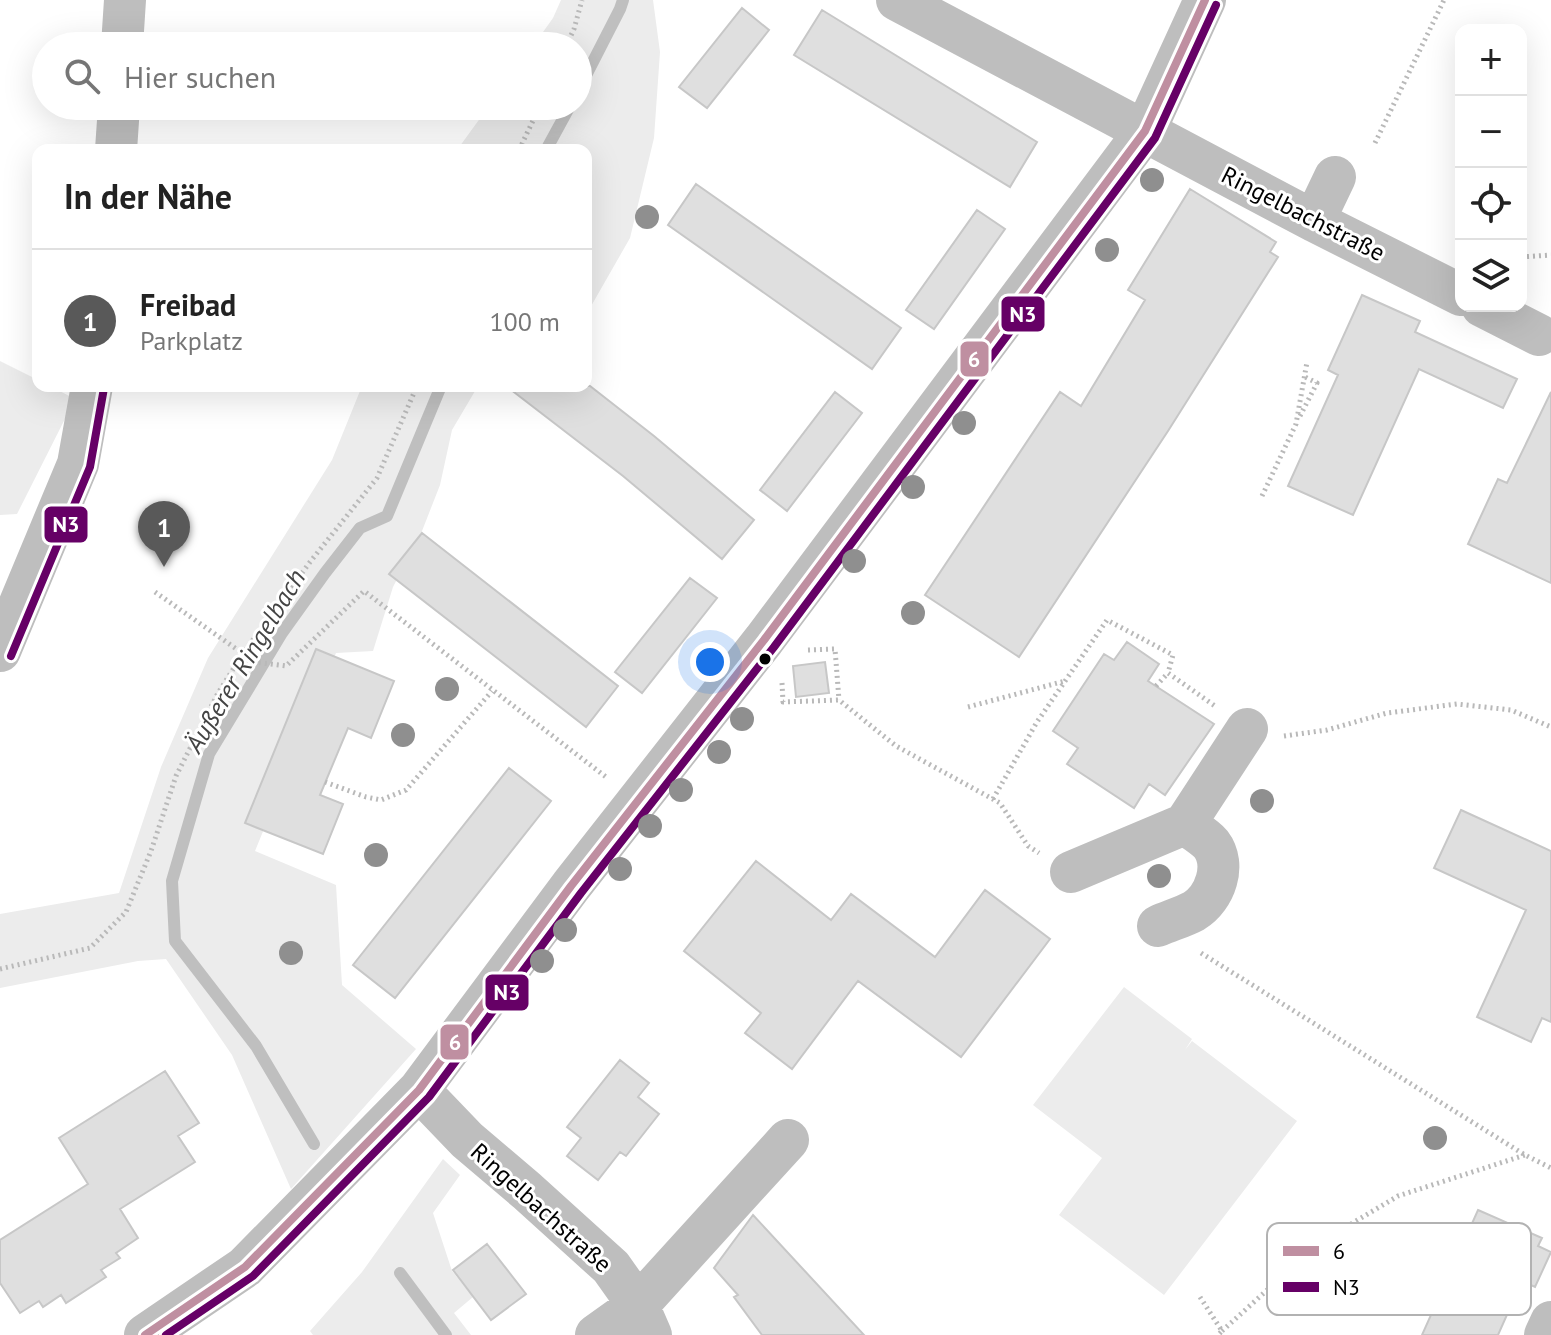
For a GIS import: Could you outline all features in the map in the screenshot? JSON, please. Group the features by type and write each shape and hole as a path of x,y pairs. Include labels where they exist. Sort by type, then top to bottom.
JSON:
{"street":[{"path":"123,32 125,0"},
{"name":"Ringelbachstraße","path":"897,0 1314,221 1455,292"},
{"path":"145,1335 245,1267 419,1090 637,801 724,692 1145,131 1205,0"},
{"path":"116,144 118,120"},
{"path":"1314,221 1335,177"},
{"path":"1494,312 1539,335"},
{"path":"0,651 78,464 91,392"},
{"path":"1071,872 1185,824 1247,729"},
{"path":"1158,926 1195,910 1212,893 1217,877 1220,859 1210,843 1185,824"},
{"name":"Ringelbachstraße","path":"419,1090 467,1140 611,1267 645,1320"},
{"path":"596,1335 645,1320 788,1140"},
{"path":"1545,1335 1551,1322"}],"path":[{"path":"573,32 582,0"},
{"path":"1375,143 1444,0"},
{"path":"522,144 533,120"},
{"path":"1527,257 1551,255"},
{"path":"1296,424 1307,362"},
{"path":"1262,496 1317,383 1305,377"},
{"path":"0,969 90,948 126,912 151,851 176,776 218,693 310,562 377,478 414,392"},
{"path":"155,592 255,662 286,666 364,591 637,801"},
{"path":"993,799 1029,733 1107,620 1173,655 1168,673 1156,686"},
{"path":"807,650 835,649 839,700"},
{"path":"1168,673 1247,729 1282,737 1327,730 1387,713 1457,704 1511,710 1551,727"},
{"path":"968,707 1066,680"},
{"path":"325,782 381,800 406,790 492,691"},
{"path":"1353,1223 1398,1196 1525,1155"},
{"path":"1200,1297 1220,1333 1267,1290"}],"shaded area":[{"path":"561,0 653,0 660,52 654,138 630,238 592,304 592,144 461,144 479,120 592,120 592,32 543,32"},
{"path":"0,361 32,377 32,392 62,392 75,399 17,514 0,515"},
{"path":"360,392 474,392 452,430 440,485 422,531 393,587 373,651 336,653 255,851 336,885 342,985 416,1049 291,1189 232,1055 166,959 138,961 0,988 0,914 119,893 161,767 208,658 332,460"},
{"path":"1124,987 1192,1039 1185,1050 1192,1041 1297,1121 1164,1295 1059,1215 1102,1158 1033,1105"},
{"path":"443,1159 460,1175 433,1213 452,1271 473,1297 454,1313 471,1335 313,1335 310,1331 362,1272"}],"building":[{"path":"742,8 769,30 707,108 679,87"},
{"path":"822,10 1037,142 1010,187 794,55"},
{"path":"696,184 901,328 872,369 668,225"},
{"path":"1190,189 1276,242 1270,252 1278,257 1019,657 925,595 1060,392 1081,406 1145,300 1128,290"},
{"path":"977,210 1005,229 934,329 906,310"},
{"path":"1362,295 1420,321 1415,332 1517,379 1503,408 1419,369 1353,515 1288,486 1338,375 1328,370"},
{"path":"592,388 754,520 722,559 623,476 514,392 592,392"},
{"path":"835,392 862,413 787,511 760,490"},
{"path":"1551,392 1551,583 1468,544 1498,479 1507,483"},
{"path":"422,533 618,686 586,727 389,574"},
{"path":"690,578 717,598 642,693 615,672"},
{"path":"1127,642 1159,664 1148,681 1214,724 1165,795 1149,784 1134,808 1067,764 1078,748 1053,731 1104,654 1114,660"},
{"path":"316,649 394,681 371,738 348,728 320,795 343,804 323,854 245,823"},
{"path":"825,662 829,693 796,697 793,666"},
{"path":"509,768 551,801 395,998 353,965"},
{"path":"1461,810 1551,851 1551,1022 1542,1018 1531,1042 1477,1017 1526,910 1434,868"},
{"path":"756,861 831,920 851,894 935,957 985,890 1050,939 961,1057 858,981 792,1069 745,1033 761,1013 684,951"},
{"path":"620,1060 649,1083 638,1097 659,1114 626,1156 620,1152 598,1180 567,1156 581,1138 567,1127"},
{"path":"165,1071 199,1123 178,1136 195,1162 120,1209 138,1238 116,1253 120,1258 101,1270 106,1277 66,1303 61,1295 43,1307 39,1301 20,1313 0,1283 0,1240 88,1184 59,1138"},
{"path":"1478,1210 1508,1223 1472,1223"},
{"path":"753,1215 864,1335 762,1335 734,1297 738,1295 714,1268"},
{"path":"1531,1233 1542,1238 1538,1246 1551,1252 1535,1287 1531,1285"},
{"path":"487,1244 526,1294 491,1320 453,1270"},
{"path":"1431,1315 1507,1315 1498,1335 1422,1335"}],"waterway":[{"name":"Äußerer Ringelbach","path":"592,64 623,0"},
{"name":"Äußerer Ringelbach","path":"549,144 562,120"},
{"name":"Äußerer Ringelbach","path":"314,1144 256,1046 175,941 172,881 209,754 282,633 325,573 360,528 387,516 439,392"},
{"name":"Äußerer Ringelbach","path":"400,1273 446,1335"}],"transit line":[{"name":"6","path":"145,1335 245,1267 419,1090 571,886 764,640 1145,131 1205,0"},
{"name":"N3","path":"166,1335 253,1276 429,1097 581,893 774,647 1155,138 1216,5"},
{"name":"N3","path":"11,656 90,467 103,392"}],"place":[{"name":"Freibad","path":"164,567"}]}
